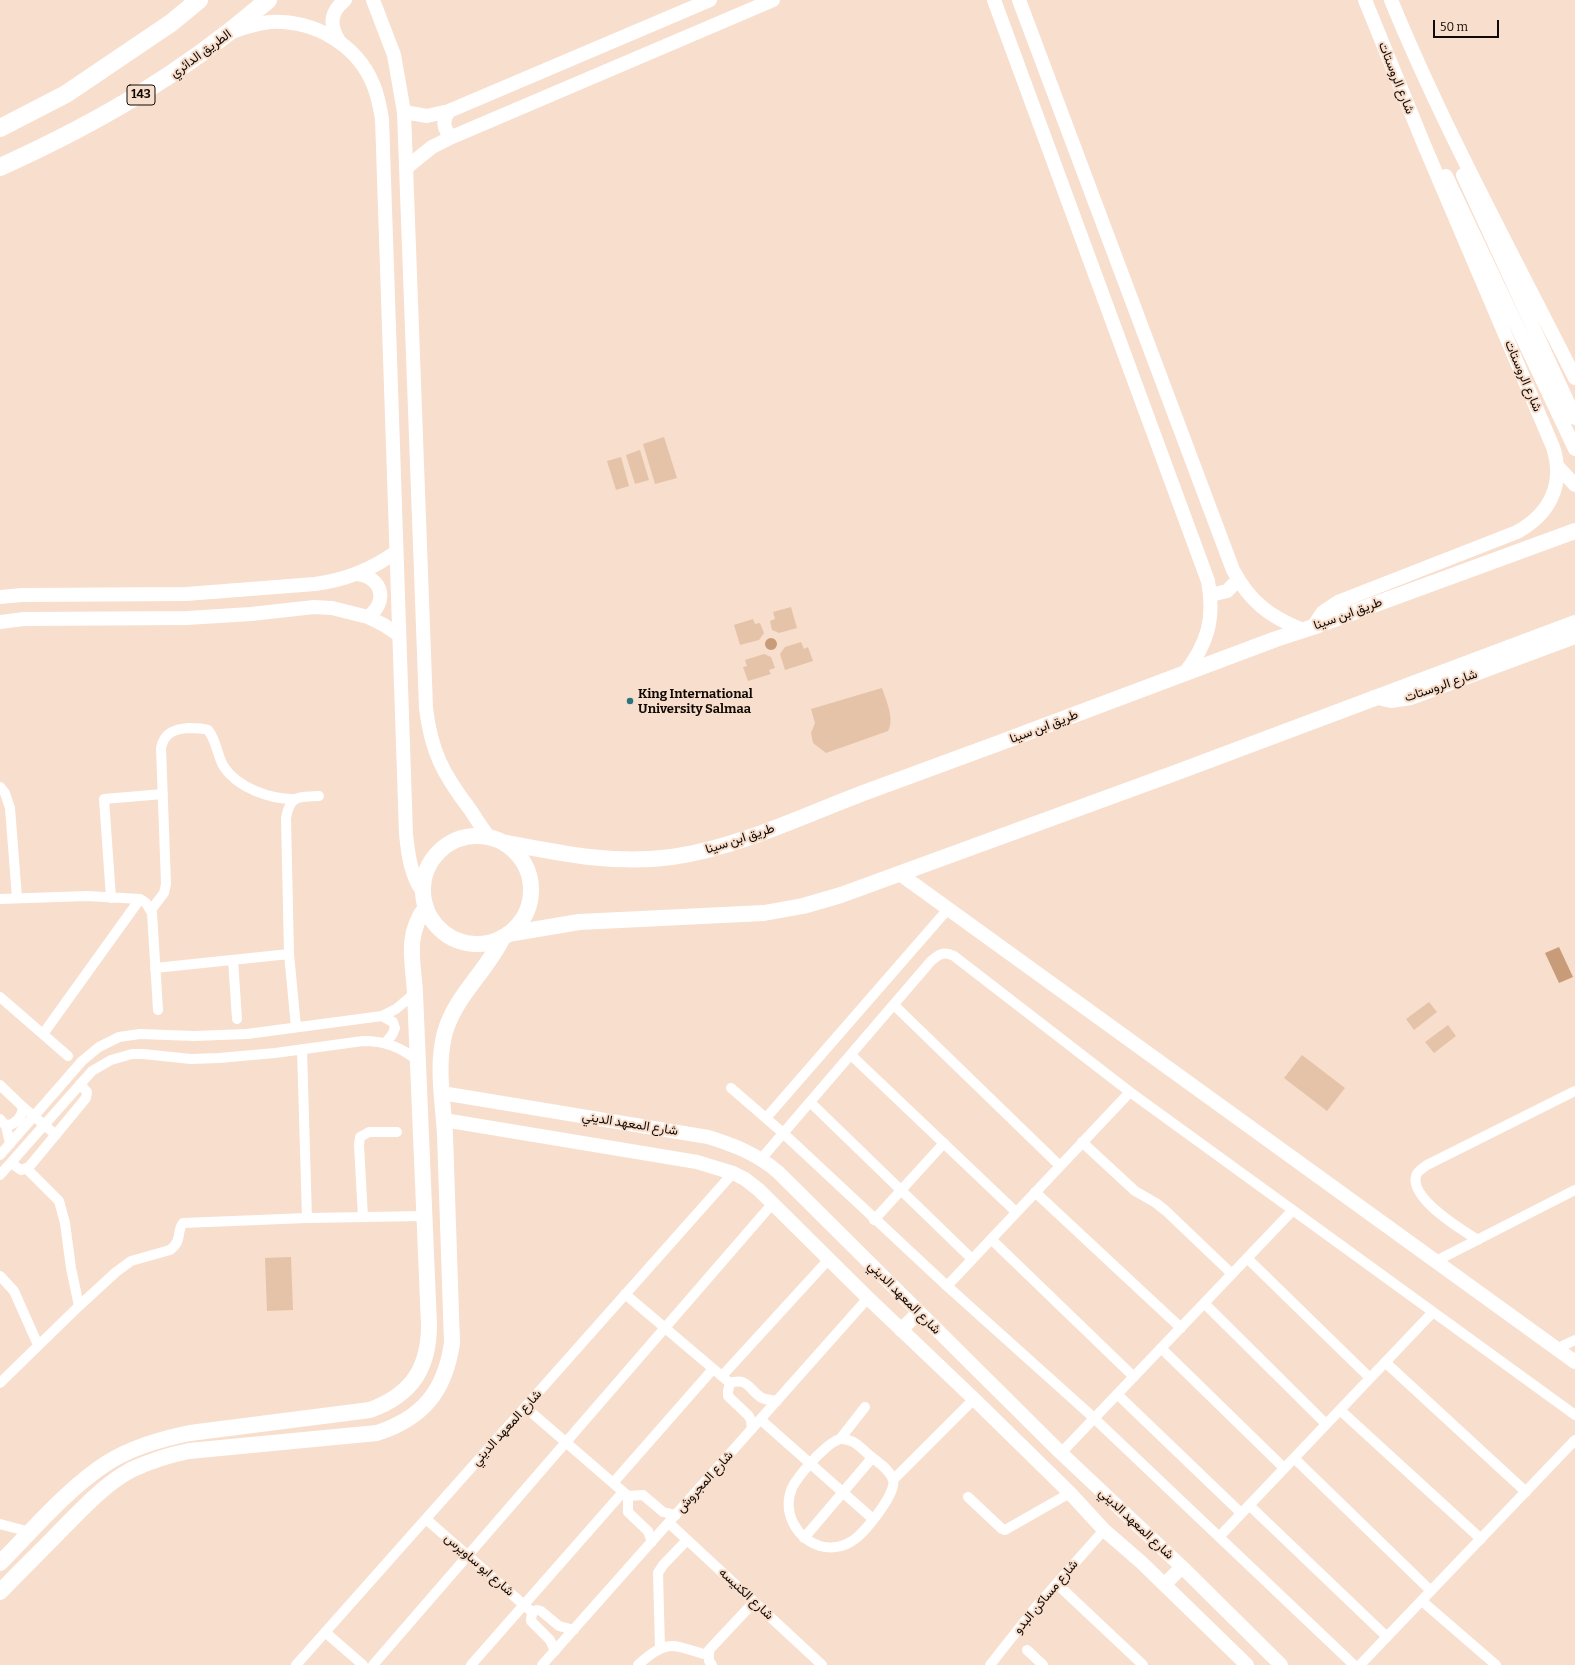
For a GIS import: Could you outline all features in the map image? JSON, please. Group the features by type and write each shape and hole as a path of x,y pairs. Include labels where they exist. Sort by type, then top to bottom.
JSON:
{"highway":[{"path":"0,128 66,94 171,23 199,0"},
{"name":"الطريق الدائري","path":"0,167 64,138 122,106 178,71 232,32 268,0"}],"main road":[{"name":"طريق ابن سينا","path":"496,840 581,857 611,860 650,859 698,852 747,838 1184,674 1575,531"},
{"path":"0,1592 86,1505 105,1488 130,1471 159,1458 189,1451 377,1433 394,1428 410,1419 423,1408 435,1394 444,1378 450,1361 452,1343 444,1120 440,1067 441,1049 445,1032 460,999 506,936 520,923 528,910 531,894 530,879 524,864 515,852 496,840 478,836 465,838 443,848 434,857 424,879 425,899 432,919 441,929 452,937 464,942 477,944 491,942 506,936 579,922 743,915 778,912 816,903 900,874 1575,623"},
{"path":"0,1563 72,1490 89,1476 126,1452 168,1437 190,1433 370,1410 385,1404 398,1396 410,1385 420,1372 426,1357 429,1341 412,936 425,899"},
{"path":"26,1537 36,1556"}],"street":[{"path":"339,41 334,32 332,23 338,5 345,0"},
{"path":"373,0 394,55 402,93 404,112 426,708 428,727 433,746 449,781 496,840"},
{"path":"404,112 427,116 449,111 710,0"},
{"path":"406,168 432,147 452,137 773,0"},
{"path":"994,0 1208,580 1211,595 1209,629 1200,650 1184,674"},
{"path":"1019,0 1229,560 1238,580 1246,592 1277,619 1308,629"},
{"name":"شارع الروستات","path":"1308,629 1323,612 1338,602 1528,527 1537,520 1550,501 1556,485 1558,468 1553,447 1425,147 1365,0"},
{"name":"شارع الروستات","path":"1391,0 1410,47 1455,142 1575,378"},
{"path":"232,32 268,22 287,22 322,31 339,41 353,53 364,67 370,78 379,101 382,119 406,834 410,860 418,886 425,899"},
{"path":"449,111 444,120 444,125 445,130 452,137"},
{"path":"1455,142 1458,159 1469,190 1575,418"},
{"path":"1425,147 1438,163 1455,193 1575,448"},
{"path":"1558,468 1575,485"},
{"path":"0,597 22,595 186,594 315,584 330,582 358,574 396,552"},
{"path":"358,574 366,575 372,579 380,592 378,606 368,617"},
{"path":"1211,595 1227,591 1238,580"},
{"path":"0,622 24,619 187,618 251,614 314,607 332,608 368,617 399,635"},
{"name":"شارع الروستات","path":"1374,697 1390,701 1411,698 1575,637"},
{"path":"151,910 164,893 166,884 161,748 162,742 166,736 176,730 203,728 208,730 212,736 224,767 248,788 283,799 319,796"},
{"path":"0,787 10,808 17,898"},
{"path":"110,898 104,799 163,794"},
{"path":"293,799 288,807 286,818 290,954 296,1027"},
{"path":"900,874 1575,1362"},
{"path":"0,899 87,896 140,899 146,903 151,910 158,1010"},
{"path":"43,1034 140,899"},
{"path":"766,1118 948,909"},
{"path":"761,1159 811,1103 931,961 943,953 948,953 1130,1092 1575,1416"},
{"path":"156,968 290,954"},
{"path":"233,960 237,1019"},
{"path":"0,1155 90,1053 99,1046 118,1037 140,1034 167,1036 220,1036 247,1034 382,1016 396,1009 415,993"},
{"path":"0,997 68,1056"},
{"path":"894,1005 1060,1166"},
{"path":"382,1016 392,1022 395,1028 392,1035 385,1042"},
{"path":"0,1175 92,1071 111,1060 132,1054 191,1059 219,1058 247,1056 363,1041 385,1042 403,1050 418,1061"},
{"path":"302,1049 307,1218"},
{"path":"851,1055 1016,1212"},
{"path":"11,1163 21,1170 27,1169 87,1097 87,1092 80,1084"},
{"path":"0,1085 56,1135"},
{"path":"731,1088 783,1133 946,1286 1094,1418 1354,1665"},
{"path":"1478,1240 1427,1203 1416,1180 1417,1174 1427,1165 1575,1091"},
{"path":"946,1286 1130,1092"},
{"name":"شارع المعهد الديني","path":"442,1093 708,1137 743,1149 761,1159 778,1172 918,1313 1061,1453 1182,1567 1281,1665"},
{"path":"811,1103 972,1259"},
{"path":"10,1144 3,1123 15,1124 23,1112 23,1107"},
{"name":"شارع المعهد الديني","path":"444,1120 697,1162 733,1173 745,1179 773,1203 868,1298 974,1399 1070,1493 1104,1530 1165,1584 1247,1665"},
{"path":"363,1217 359,1145 360,1137 369,1132 397,1132"},
{"path":"1082,1142 1135,1191 1156,1203 1166,1211 1232,1274"},
{"path":"874,1220 944,1143"},
{"path":"27,1169 59,1201 66,1223 71,1268 79,1306"},
{"name":"شارع المعهد الديني","path":"296,1665 733,1173"},
{"path":"1436,1261 1575,1190"},
{"path":"1035,1192 1180,1328"},
{"path":"373,1665 773,1203"},
{"path":"1046,1470 1293,1210"},
{"path":"0,1384 38,1345 116,1272 131,1261 170,1250 178,1242 183,1223 307,1218 424,1216"},
{"path":"991,1239 1134,1377"},
{"path":"722,1376 829,1258"},
{"path":"1247,1258 1370,1378"},
{"path":"0,1276 14,1292 38,1345"},
{"path":"625,1294 730,1383"},
{"name":"شارع المجروش","path":"542,1665 868,1298"},
{"path":"1204,1303 1326,1424"},
{"path":"1219,1537 1433,1312"},
{"path":"901,1330 918,1313"},
{"path":"1556,1348 1575,1340"},
{"path":"1161,1348 1284,1468"},
{"path":"1385,1362 1526,1492"},
{"path":"613,1483 713,1368"},
{"path":"730,1383 739,1381 742,1382 763,1398 777,1401"},
{"path":"730,1383 728,1396 748,1414 752,1429"},
{"path":"1117,1394 1241,1513"},
{"path":"865,1407 840,1439 829,1444 810,1464 792,1488 788,1505 790,1517 796,1529 804,1538 822,1546 842,1546 859,1536 873,1519 892,1490 893,1480 974,1399"},
{"path":"525,1407 625,1494 628,1512 648,1531 652,1542"},
{"path":"1340,1410 1481,1539"},
{"path":"760,1420 873,1519"},
{"path":"840,1439 851,1440 887,1471 893,1480"},
{"path":"1360,1665 1575,1440"},
{"path":"804,1538 872,1458"},
{"path":"1294,1458 1431,1591"},
{"path":"968,1497 1002,1529 1005,1530 1070,1493"},
{"path":"625,1494 643,1495 663,1512 676,1514"},
{"path":"471,1665 528,1608 625,1494"},
{"path":"1249,1505 1387,1637"},
{"name":"شارع ابو ساويرس","path":"426,1519 528,1608 541,1611 559,1626 574,1630"},
{"name":"شارع الكنيسه","path":"669,1523 822,1665"},
{"path":"0,1524 26,1537"},
{"name":"شارع مساكن البدو","path":"990,1665 1035,1608 1104,1530"},
{"path":"660,1648 658,1573 663,1565 687,1540"},
{"path":"1165,1584 1182,1567"},
{"path":"1056,1584 1143,1665"},
{"path":"1422,1601 1496,1665"},
{"path":"638,1665 650,1654 660,1648 672,1646 678,1647 711,1663 712,1646 754,1602"},
{"name":"شارع ابو ساويرس","path":"528,1608 531,1621 550,1640 555,1651"},
{"path":"325,1632 362,1665"},
{"path":"1027,1650 1043,1665"}],"shaded area":[{"path":"664,437 677,478 655,484 643,444"},
{"path":"640,450 649,480 635,484 626,455"},
{"path":"621,457 629,486 616,490 607,461"},
{"path":"791,607 797,628 779,633 772,630 770,621 775,619 773,612"},
{"path":"753,619 755,624 760,623 764,633 759,640 740,645 734,625"},
{"path":"769,638 773,638 777,644 773,650 769,650 765,646 765,642"},
{"path":"801,642 804,649 808,647 813,661 785,670 780,654 785,647"},
{"path":"764,654 771,657 775,668 769,670 771,674 748,681 743,667 747,666 745,660"},
{"path":"882,688 888,704 891,721 888,731 826,753 813,743 811,733 815,723 811,709"},
{"path":"1559,947 1573,977 1559,983 1545,953"},
{"path":"1429,1002 1437,1012 1414,1030 1406,1019"},
{"path":"1448,1025 1456,1036 1434,1053 1425,1042"},
{"path":"1302,1055 1345,1088 1327,1111 1284,1078"},
{"path":"291,1257 293,1310 267,1311 265,1258"}],"place":[{"name":"King International University Salmaa","path":"630,701"}]}
